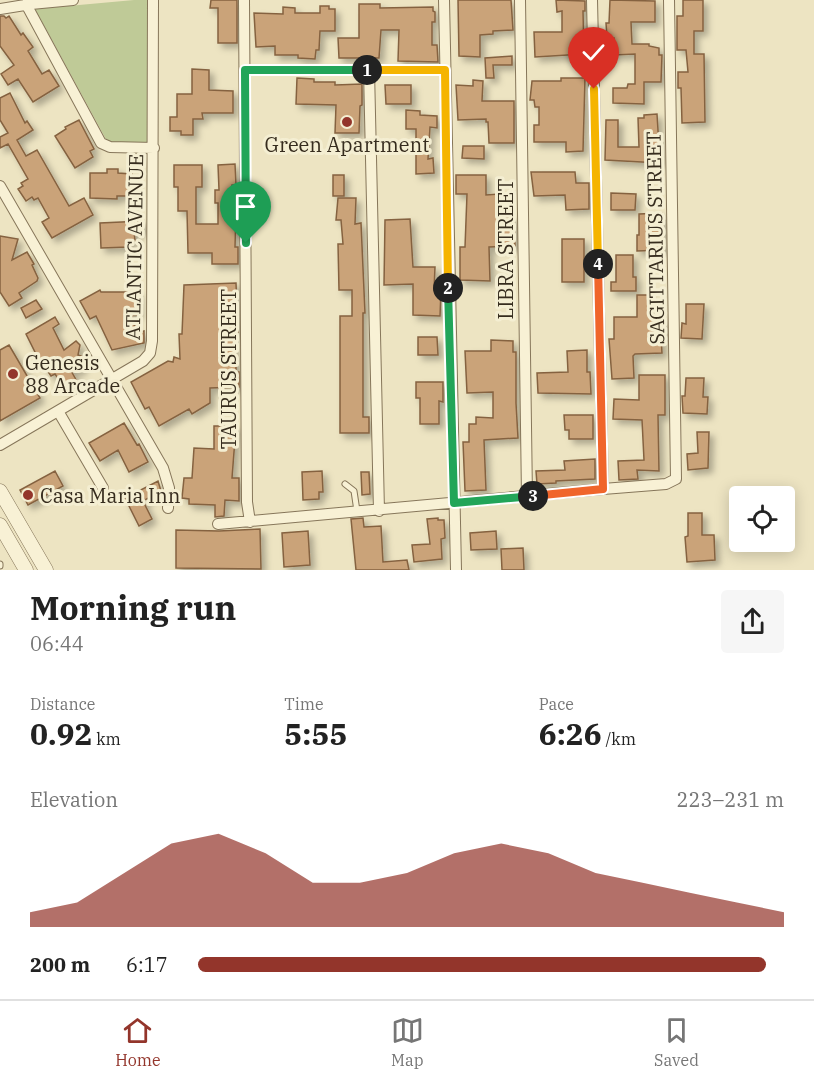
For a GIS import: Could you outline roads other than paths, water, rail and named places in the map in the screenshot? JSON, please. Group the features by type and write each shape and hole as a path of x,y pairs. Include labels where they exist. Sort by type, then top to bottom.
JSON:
{"street":[{"path":"0,9 29,3 73,0"},
{"name":"ATLANTIC AVENUE","path":"0,445 143,361 150,353 152,347 154,148 153,0"},
{"name":"TAURUS STREET","path":"244,0 247,490 250,522"},
{"path":"444,0 456,570"},
{"name":"LIBRA STREET","path":"520,0 527,497"},
{"path":"218,525 603,489 592,0"},
{"name":"SAGITTARIUS STREET","path":"603,489 672,483 677,476 669,0"},
{"path":"29,3 101,143 110,147 154,148"},
{"path":"245,70 445,70"},
{"path":"369,70 379,511"},
{"path":"0,186 167,478 168,508"},
{"path":"58,411 103,488"},
{"path":"0,491 46,570"},
{"path":"0,525 26,570"}],"lane":[{"path":"345,484 354,491 357,513"}],"place":[{"name":"Green Apartment","path":"347,122"},
{"name":"Genesis 88 Arcade","path":"13,374"},
{"name":"Casa Maria Inn","path":"28,495"}]}
